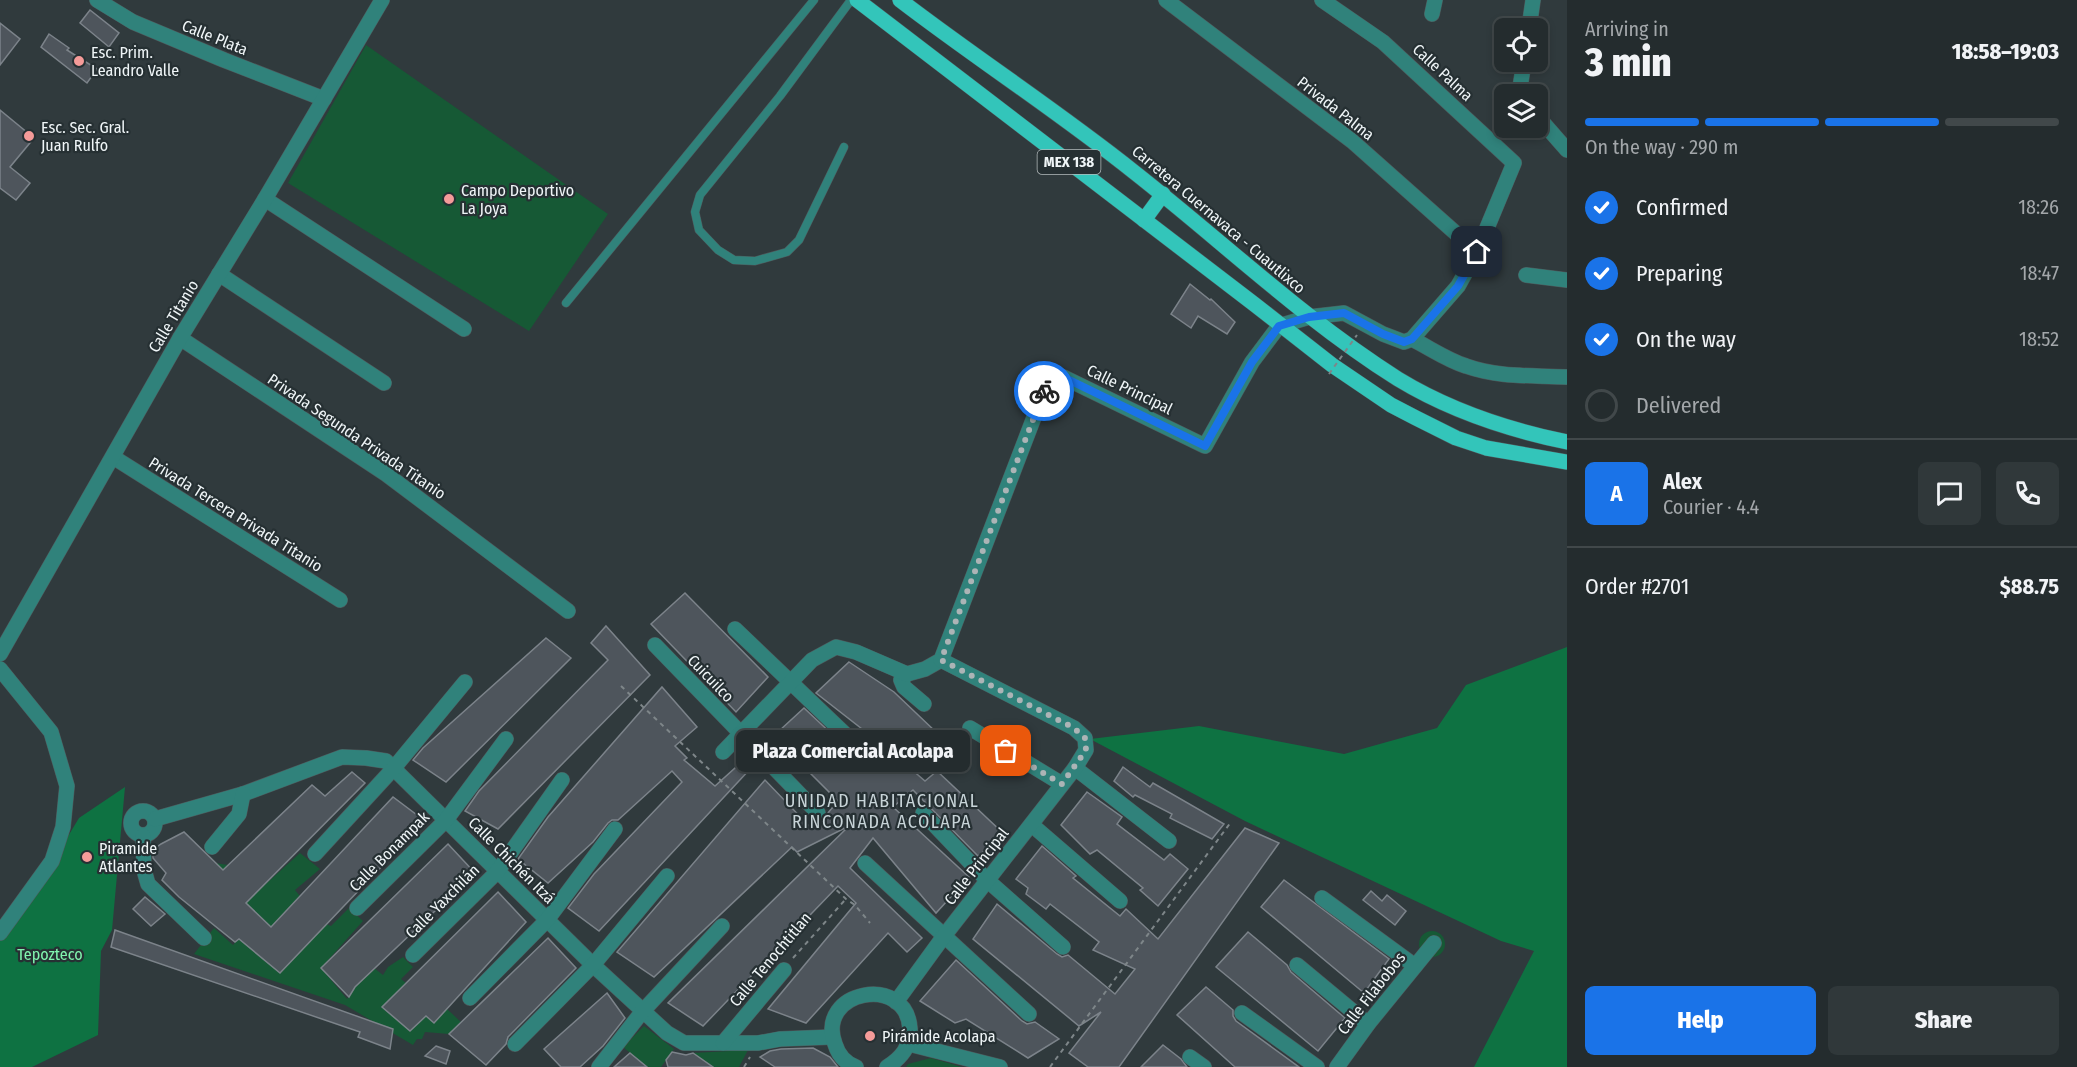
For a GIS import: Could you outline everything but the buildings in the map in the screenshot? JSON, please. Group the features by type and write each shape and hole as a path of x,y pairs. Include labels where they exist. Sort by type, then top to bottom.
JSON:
{"main road":[{"name":"MEX 138","path":"857,0 1254,304 1279,326 1332,366 1391,405 1456,438 1486,448 1567,462"},
{"name":"Carretera Cuernavaca - Cuautlixco","path":"900,0 1115,156 1309,317 1399,379 1488,421 1567,442"},
{"path":"1144,220 1163,194"}],"street":[{"name":"Calle Plata","path":"97,0 133,22 324,99"},
{"name":"Calle Titanio","path":"0,654 180,338 382,0"},
{"name":"Privada Palma","path":"1166,0 1352,141 1477,252"},
{"name":"Calle Palma","path":"1322,0 1383,42 1514,163 1477,252 1458,286 1408,341"},
{"path":"1530,18 1533,0"},
{"path":"1548,128 1567,150"},
{"path":"265,199 464,329"},
{"path":"219,274 384,383"},
{"path":"1526,275 1567,280"},
{"path":"1279,326 1309,317 1344,313 1383,334 1408,341 1476,369 1526,377 1567,377"},
{"name":"Calle Principal","path":"896,1002 944,936 1075,768 1086,750 1085,738 1074,728 941,660 1046,386 1063,377 1205,446 1252,362 1279,326"},
{"name":"Privada Segunda Privada Titanio","path":"180,338 386,474 568,611"},
{"name":"Privada Tercera Privada Titanio","path":"113,458 340,600"},
{"path":"735,629 870,758"},
{"name":"Cuicuilco","path":"655,645 818,813"},
{"path":"723,752 812,660 836,647 856,652 907,674"},
{"path":"924,704 904,687 902,680 907,674 925,669 941,660"},
{"path":"0,669 51,732 67,786 63,827 52,861 0,933"},
{"path":"315,854 393,769 465,682"},
{"path":"970,728 1062,784"},
{"name":"Calle Bonampak","path":"357,908 446,820 506,739"},
{"name":"Calle Chichén Itzá","path":"204,938 148,884 144,870 143,836 131,829 132,816 144,811 155,819 243,794 342,757 386,761 593,966 667,1033 684,1043 758,1043 780,1039 832,1037"},
{"path":"1075,768 1168,841"},
{"name":"Calle Yaxchilán","path":"413,956 497,872 562,780"},
{"path":"212,847 239,814 243,794"},
{"path":"922,813 987,880 1063,947"},
{"path":"143,836 153,831 156,825 155,819"},
{"path":"1032,825 1120,901"},
{"path":"470,998 547,920 615,829"},
{"path":"865,863 1029,1014"},
{"path":"515,1044 593,966 667,876"},
{"path":"1322,898 1415,966"},
{"path":"599,1067 642,1012 722,926"},
{"name":"Calle Filabobos","path":"1337,1067 1368,1024 1434,943"},
{"path":"1297,965 1368,1024"},
{"name":"Calle Tenochtitlan","path":"723,1043 784,970"},
{"path":"856,1067 838,1053 832,1037 834,1019 844,1003 861,994 879,994 896,1002 906,1014 910,1029 909,1044 900,1059 888,1067"},
{"path":"1242,1013 1317,1067"},
{"path":"909,1044 1000,1067"},
{"path":"1190,1057 1204,1067"}],"lane":[{"path":"566,303 814,0"},
{"path":"844,147 799,240 787,252 755,261 734,260 718,250 699,230 695,212 700,195 780,96 851,0"}],"path":[{"path":"1329,374 1357,335"},
{"path":"621,686 855,905 870,923"},
{"path":"1050,1067 1231,822"},
{"name":"Calle Tenochtitlan","path":"784,970 846,899"}],"green space":[{"name":"Campo Deportivo La Joya","path":"366,45 608,214 529,331 288,183"},
{"path":"1567,647 1567,1067 1474,1067 1534,951 1501,941 1245,821 1090,739 1199,726 1344,754 1437,728 1466,685"},
{"name":"Tepozteco","path":"125,787 112,930 101,951 98,1035 32,1067 0,1067 0,935 58,853 79,818"},
{"path":"300,853 320,869 295,890 300,896 251,948 326,924 331,926 349,908 363,921 321,968 347,999 355,987 374,968 383,975 388,967 403,957 413,967 401,979 406,983 382,1007 410,1031 426,1016 434,1022 447,1009 461,1022 449,1034 425,1032 422,1039 417,1039 413,1045 345,1005 194,954 214,928 233,945 259,916 210,870 215,863 228,865 258,891"},
{"path":"1432,931 1441,935 1445,944 1441,953 1432,957 1423,953 1419,944 1423,935"},
{"path":"644,1026 674,1049 661,1067 642,1067 640,1061 623,1047"},
{"path":"748,1050 739,1067 707,1067 708,1064 693,1053"},
{"path":"931,1058 962,1067 906,1067 908,1064"}],"way so far":[{"path":"1006,751 1062,784 1086,750 1085,738 1074,728 941,660 1044,391"}],"place":[{"name":"Esc. Prim. Leandro Valle","path":"79,61"},
{"name":"Esc. Sec. Gral. Juan Rulfo","path":"29,136"},
{"name":"Campo Deportivo La Joya","path":"449,199"},
{"name":"Plaza Comercial Acolapa","path":"1006,751"},
{"name":"Piramide Atlantes","path":"87,857"},
{"name":"Pirámide Acolapa","path":"870,1036"}],"district":[{"name":"UNIDAD HABITACIONAL RINCONADA ACOLAPA","path":"882,811"}],"route":[{"path":"1044,391 1046,386 1063,377 1205,446 1252,362 1279,326 1309,317 1344,313 1383,334 1404,342 1412,339 1458,286 1477,252"}]}
